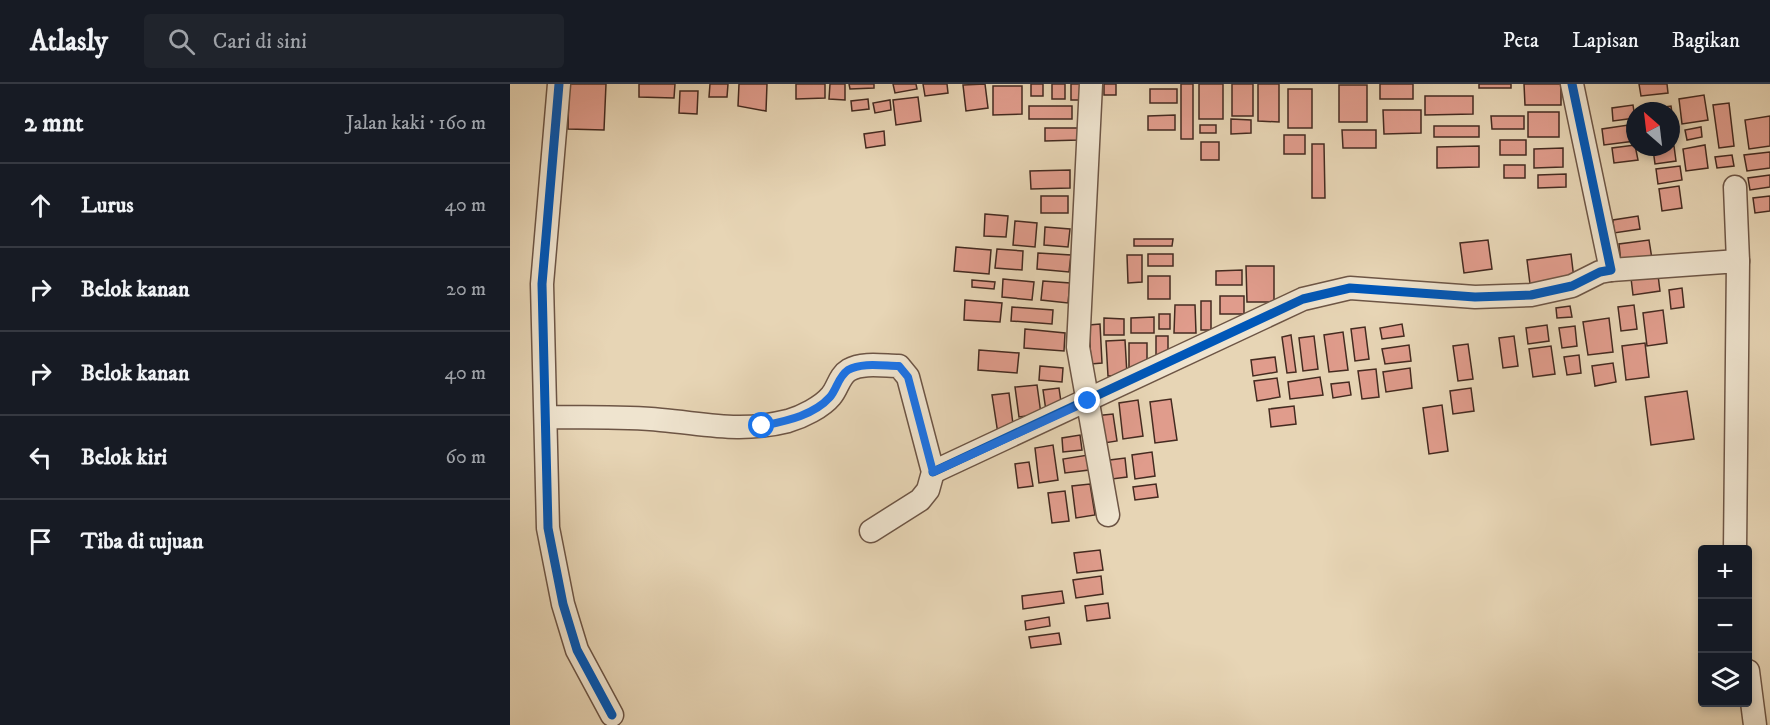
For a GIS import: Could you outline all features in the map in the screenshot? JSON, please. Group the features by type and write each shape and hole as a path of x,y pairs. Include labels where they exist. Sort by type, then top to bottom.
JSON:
{"street":[{"path":"558,84 542,284 548,528 562,604 577,650 612,715"},
{"path":"1092,84 1078,347 1108,515"},
{"path":"1572,84 1611,270"},
{"path":"1735,187 1738,261 1735,545"},
{"path":"933,472 1304,299 1320,294 1350,288 1376,288 1475,297 1531,295 1572,285 1600,272 1611,270 1738,261"},
{"path":"546,417 661,420 694,426 733,428 762,426 791,420 823,404 848,370 868,366 899,366 908,377 933,472 928,490 920,500 871,531"},
{"path":"1752,702 1755,725"}],"building":[{"path":"569,84 606,84 604,130 568,129"},
{"path":"639,84 675,84 674,98 639,97"},
{"path":"710,84 728,84 727,97 709,97"},
{"path":"739,84 767,84 766,111 738,106"},
{"path":"796,84 825,84 825,98 796,99"},
{"path":"830,84 845,84 845,100 829,99"},
{"path":"849,84 874,84 874,88 850,89"},
{"path":"893,84 916,84 917,89 895,93"},
{"path":"923,84 947,84 948,93 925,96"},
{"path":"985,84 988,108 966,111 963,85"},
{"path":"1031,84 1043,84 1043,96 1031,96"},
{"path":"1052,84 1065,84 1065,99 1052,99"},
{"path":"1071,84 1090,84 1090,100 1071,100"},
{"path":"1104,84 1116,84 1116,95 1104,95"},
{"path":"1181,84 1193,84 1193,139 1181,139"},
{"path":"1199,84 1223,84 1223,119 1199,119"},
{"path":"1232,84 1253,84 1253,116 1232,116"},
{"path":"1258,84 1279,84 1279,122 1258,121"},
{"path":"1380,84 1413,84 1413,99 1380,99"},
{"path":"1479,84 1511,84 1511,88 1479,88"},
{"path":"1524,84 1561,84 1561,105 1525,105"},
{"path":"1639,84 1667,84 1668,93 1641,96"},
{"path":"1339,85 1367,85 1367,122 1339,122"},
{"path":"993,86 1022,86 1022,114 993,115"},
{"path":"1150,89 1177,89 1177,103 1150,103"},
{"path":"1288,89 1312,89 1312,128 1288,128"},
{"path":"680,91 698,91 697,114 679,113"},
{"path":"1704,95 1708,120 1682,124 1679,99"},
{"path":"1425,96 1473,96 1473,114 1425,115"},
{"path":"918,97 921,121 896,125 893,100"},
{"path":"868,99 869,109 852,111 851,101"},
{"path":"890,100 891,110 875,113 873,103"},
{"path":"1729,103 1734,146 1719,148 1713,105"},
{"path":"1029,106 1072,106 1072,119 1029,119"},
{"path":"1626,106 1626,119 1613,121 1612,108"},
{"path":"1383,110 1421,110 1421,133 1384,134"},
{"path":"1528,112 1559,112 1559,137 1528,137"},
{"path":"1175,115 1175,130 1148,130 1148,116"},
{"path":"1491,116 1524,116 1524,129 1492,129"},
{"path":"1770,116 1770,146 1749,149 1745,120"},
{"path":"1231,119 1251,120 1251,133 1231,134"},
{"path":"1200,125 1216,125 1216,133 1200,133"},
{"path":"1626,125 1626,142 1604,145 1602,129"},
{"path":"1434,126 1479,126 1479,137 1434,137"},
{"path":"1701,127 1702,137 1687,140 1685,130"},
{"path":"1045,128 1079,128 1079,140 1045,141"},
{"path":"1342,130 1376,130 1376,148 1343,148"},
{"path":"884,131 885,145 866,148 864,134"},
{"path":"1284,135 1305,135 1305,154 1284,154"},
{"path":"1500,140 1526,140 1526,155 1500,155"},
{"path":"1201,142 1219,142 1219,160 1201,160"},
{"path":"1312,144 1324,144 1325,198 1312,198"},
{"path":"1705,145 1708,168 1686,171 1683,149"},
{"path":"1479,146 1479,167 1437,168 1437,147"},
{"path":"1626,146 1626,156 1637,156 1638,160 1614,163 1612,148"},
{"path":"1563,148 1563,167 1534,168 1534,149"},
{"path":"1770,152 1770,168 1747,171 1744,155"},
{"path":"1732,155 1734,166 1717,168 1715,157"},
{"path":"1654,156 1675,156 1676,161 1655,164"},
{"path":"1504,165 1525,165 1525,178 1504,178"},
{"path":"1680,166 1682,180 1658,184 1656,169"},
{"path":"1070,170 1070,188 1031,189 1030,171"},
{"path":"1566,174 1566,187 1538,188 1538,175"},
{"path":"1770,175 1770,187 1750,190 1748,178"},
{"path":"1679,186 1682,208 1662,211 1659,189"},
{"path":"1041,196 1068,196 1068,213 1041,213"},
{"path":"1770,196 1770,211 1755,213 1753,198"},
{"path":"985,214 1008,216 1006,237 984,236"},
{"path":"1638,216 1640,229 1614,233 1613,220"},
{"path":"1015,221 1037,223 1035,247 1013,245"},
{"path":"1045,227 1070,229 1068,247 1044,245"},
{"path":"1134,239 1173,239 1172,246 1134,246"},
{"path":"1488,240 1492,269 1464,273 1460,243"},
{"path":"1649,240 1652,259 1621,263 1619,244"},
{"path":"956,247 991,250 989,274 954,271"},
{"path":"997,249 1023,251 1022,270 995,268"},
{"path":"1038,253 1071,255 1069,272 1037,269"},
{"path":"1148,254 1173,254 1173,266 1148,266"},
{"path":"1571,254 1574,279 1530,284 1527,260"},
{"path":"1127,255 1142,255 1142,282 1128,283"},
{"path":"1246,266 1274,266 1274,302 1247,302"},
{"path":"1242,270 1242,285 1216,285 1216,271"},
{"path":"1658,275 1660,291 1633,295 1631,278"},
{"path":"1148,276 1170,276 1170,299 1148,299"},
{"path":"1003,279 1034,282 1032,300 1002,297"},
{"path":"972,280 995,282 994,289 972,287"},
{"path":"1043,281 1070,283 1068,303 1041,300"},
{"path":"1682,288 1684,307 1671,309 1669,290"},
{"path":"1220,296 1244,296 1244,314 1220,314"},
{"path":"965,300 1002,303 1000,322 964,320"},
{"path":"1201,301 1211,301 1211,330 1201,330"},
{"path":"1175,305 1195,305 1196,333 1174,333"},
{"path":"1634,305 1637,329 1621,331 1618,307"},
{"path":"1570,306 1572,317 1557,318 1556,308"},
{"path":"1012,307 1053,310 1052,324 1011,321"},
{"path":"1663,310 1667,343 1647,346 1643,313"},
{"path":"1159,314 1170,314 1170,329 1159,329"},
{"path":"1154,317 1154,333 1131,333 1131,318"},
{"path":"1104,318 1124,319 1124,335 1104,335"},
{"path":"1609,318 1613,352 1588,355 1583,322"},
{"path":"1100,324 1102,363 1091,364 1089,325"},
{"path":"1402,324 1404,336 1382,339 1380,328"},
{"path":"1547,325 1549,341 1528,344 1526,328"},
{"path":"1575,326 1577,346 1562,348 1559,328"},
{"path":"1365,327 1369,359 1355,361 1351,329"},
{"path":"1025,329 1065,333 1064,351 1024,348"},
{"path":"1343,332 1348,370 1329,372 1324,335"},
{"path":"1291,335 1296,372 1287,373 1282,337"},
{"path":"1156,336 1168,336 1168,361 1156,361"},
{"path":"1314,336 1318,369 1303,371 1299,338"},
{"path":"1514,336 1518,366 1503,368 1499,338"},
{"path":"1125,340 1127,375 1108,376 1106,341"},
{"path":"1129,343 1147,343 1147,369 1129,369"},
{"path":"1645,343 1649,377 1626,380 1622,346"},
{"path":"1468,344 1473,379 1458,381 1453,346"},
{"path":"1409,345 1411,361 1385,364 1382,349"},
{"path":"1551,346 1555,374 1533,377 1529,349"},
{"path":"979,350 1019,353 1017,373 978,370"},
{"path":"1579,355 1581,373 1567,375 1564,357"},
{"path":"1275,357 1277,372 1253,376 1251,360"},
{"path":"1613,363 1616,382 1595,386 1592,366"},
{"path":"1040,366 1063,368 1062,382 1039,380"},
{"path":"1410,368 1412,388 1386,392 1383,372"},
{"path":"1376,369 1379,397 1362,399 1358,371"},
{"path":"1320,377 1323,395 1290,399 1288,382"},
{"path":"1277,378 1280,397 1257,401 1254,381"},
{"path":"1349,382 1351,395 1333,398 1331,384"},
{"path":"1037,385 1041,414 1019,417 1015,387"},
{"path":"1059,388 1062,409 1046,411 1043,390"},
{"path":"1471,388 1474,411 1453,414 1450,391"},
{"path":"1687,391 1694,439 1651,445 1645,397"},
{"path":"1009,393 1014,432 998,434 992,395"},
{"path":"1171,399 1177,440 1155,443 1150,402"},
{"path":"1138,400 1143,436 1123,439 1119,403"},
{"path":"1442,405 1448,451 1429,454 1423,408"},
{"path":"1294,406 1296,424 1271,427 1269,409"},
{"path":"1113,414 1117,441 1098,444 1094,416"},
{"path":"1080,435 1082,450 1063,452 1062,438"},
{"path":"1053,445 1058,480 1039,483 1035,448"},
{"path":"1152,452 1155,476 1135,479 1132,455"},
{"path":"1088,455 1089,470 1065,473 1063,459"},
{"path":"1125,458 1127,477 1112,479 1110,460"},
{"path":"1029,462 1033,486 1018,488 1015,464"},
{"path":"1090,484 1095,515 1076,518 1072,486"},
{"path":"1156,484 1158,497 1135,500 1133,487"},
{"path":"1065,491 1069,521 1052,523 1048,493"},
{"path":"1100,550 1103,570 1077,573 1074,553"},
{"path":"1101,576 1103,594 1076,598 1073,580"},
{"path":"1062,591 1064,603 1023,609 1022,596"},
{"path":"1108,603 1110,618 1087,621 1085,606"},
{"path":"1049,617 1050,626 1026,630 1025,621"},
{"path":"1059,633 1061,644 1031,648 1029,637"}],"cycle path":[{"path":"559,84 542,284 548,528 563,604 577,650 612,715"},
{"path":"933,472 1303,299 1350,288 1475,297 1531,295 1572,286 1600,272 1611,270 1572,84"}],"route":[{"path":"762,426 791,420 823,404 848,370 868,366 899,366 904,369 908,377 933,472 1088,401"}]}
